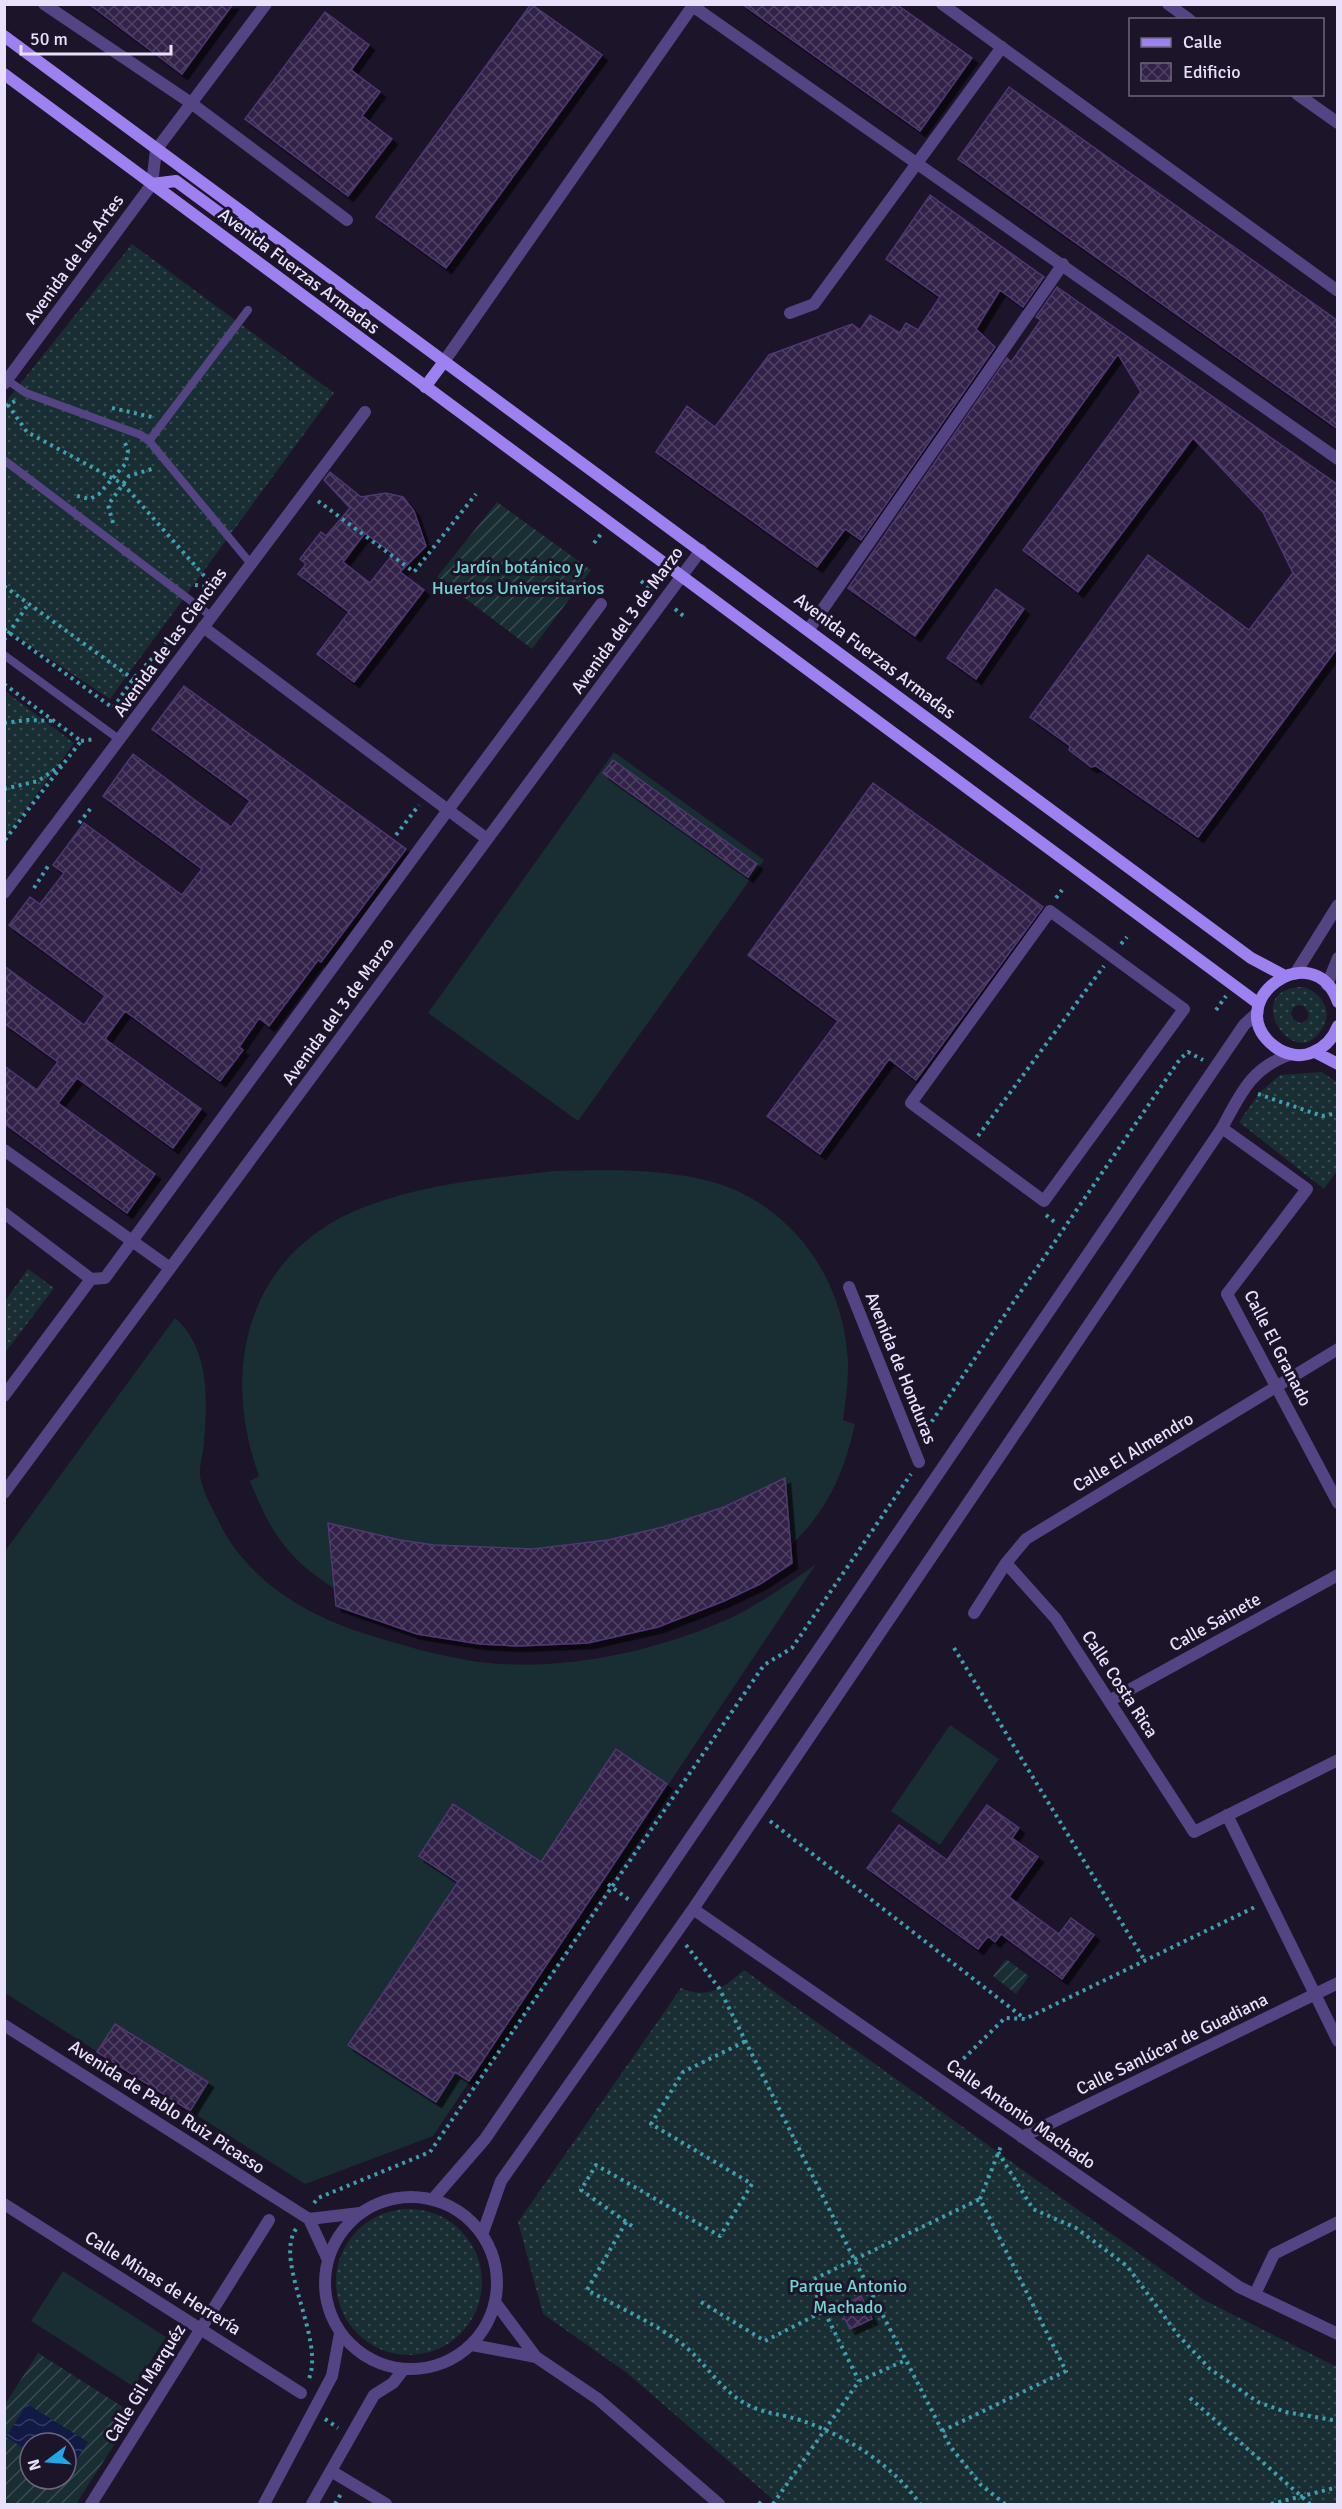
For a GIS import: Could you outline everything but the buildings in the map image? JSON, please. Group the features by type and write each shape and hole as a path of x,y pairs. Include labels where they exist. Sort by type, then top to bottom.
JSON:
{"main road":[{"name":"Avenida Fuerzas Armadas","path":"4,36 443,363 809,628 1251,958 1290,975 1312,976 1327,985"},
{"name":"Avenida Fuerzas Armadas","path":"4,74 1259,1008"},
{"name":"Avenida Fuerzas Armadas","path":"152,184 176,181 233,223 255,223"},
{"path":"425,387 443,363"},
{"path":"1290,975 1269,987 1259,1008 1260,1026 1267,1039 1277,1049 1291,1054 1315,1052 1329,1042 1338,1026"},
{"path":"1327,985 1338,1002"},
{"path":"1315,1052 1338,1064"}],"street":[{"path":"44,4 191,103 347,220"},
{"path":"156,150 266,4"},
{"path":"942,4 1338,291"},
{"path":"1168,4 1187,18"},
{"path":"443,363 694,6 1338,459"},
{"path":"790,313 814,304 1002,47"},
{"path":"1300,96 1338,123"},
{"name":"Avenida de las Artes","path":"6,382 152,184 156,150"},
{"path":"809,628 1063,264"},
{"name":"Avenida de las Ciencias","path":"4,893 364,412"},
{"name":"Avenida del 3 de Marzo","path":"4,1493 701,550"},
{"path":"4,1396 91,1280 105,1278 601,604"},
{"path":"203,627 487,839"},
{"path":"1290,975 1338,905"},
{"path":"1050,911 1184,1009 1044,1201 970,1146 911,1103 1050,911"},
{"path":"1327,985 1338,958"},
{"path":"433,2199 485,2139 1244,1025 1259,1008"},
{"path":"482,2235 501,2181 693,1909 1222,1128 1245,1087 1261,1068 1291,1054"},
{"name":"Calle El Granado","path":"1222,1128 1307,1189 1227,1294 1338,1503"},
{"path":"4,1150 170,1268"},
{"path":"4,1213 91,1280"},
{"name":"Avenida de Honduras","path":"849,1287 919,1462"},
{"name":"Calle El Almendro","path":"974,1613 1006,1563 1026,1539 1338,1349"},
{"name":"Calle Costa Rica","path":"1006,1563 1056,1619 1194,1832 1227,1815"},
{"name":"Calle Sainete","path":"1109,1701 1338,1575"},
{"path":"1338,1760 1227,1815 1338,2041"},
{"name":"Calle Antonio Machado","path":"693,1909 1239,2287 1338,2334"},
{"name":"Calle Sanlúcar de Guadiana","path":"1022,2137 1338,1983"},
{"name":"Avenida de Pablo Ruiz Picasso","path":"4,2025 307,2218"},
{"path":"395,2198 433,2199 452,2207 469,2219 482,2235 496,2267 495,2302 486,2325 472,2345 452,2360 428,2368 403,2370 379,2363 364,2355 340,2333 327,2302 325,2285 328,2260 335,2242 360,2213 395,2198"},
{"name":"Calle Minas de Herrería","path":"4,2204 301,2393"},
{"path":"328,2260 307,2218 360,2213"},
{"name":"Calle Gil Marquéz","path":"91,2505 269,2220"},
{"path":"1255,2295 1274,2254 1338,2222"},
{"path":"495,2302 536,2357 598,2399 719,2505"},
{"path":"264,2505 332,2376 340,2333"},
{"path":"472,2345 536,2357"},
{"path":"312,2505 374,2395 393,2383 403,2370"},
{"path":"331,2471 386,2505"}],"lane":[{"path":"148,441 248,310"},
{"path":"6,382 26,393 141,435 251,564"},
{"path":"4,460 211,616"},
{"path":"4,655 120,740"}],"path":[{"path":"20,399 8,405 27,432 123,484 148,509 212,587"},
{"path":"111,407 155,417"},
{"path":"69,495 90,499 99,494 113,478 126,463 128,450 122,434"},
{"path":"120,529 112,523 108,505 129,476 152,467 159,468"},
{"path":"318,501 414,572 476,494"},
{"path":"191,582 198,587 222,586"},
{"path":"4,586 133,680"},
{"path":"4,640 29,603"},
{"path":"4,629 113,708 133,680 178,629 187,611"},
{"path":"4,684 81,741 4,841"},
{"path":"4,723 27,720 55,722"},
{"path":"4,789 38,781 64,764"},
{"path":"396,835 427,794"},
{"path":"79,823 92,808"},
{"path":"34,888 50,863"},
{"path":"1055,899 1062,890"},
{"path":"970,1146 1126,937"},
{"path":"301,2393 313,2370 305,2315 289,2251 293,2233 307,2218 318,2198 430,2152 610,1886 764,1665 792,1648 930,1446 928,1426 1185,1053 1192,1052 1215,1068"},
{"path":"1245,1087 1322,1116 1338,1113"},
{"path":"1039,1210 1057,1224"},
{"path":"954,1648 1144,1961"},
{"path":"767,1819 1025,2019"},
{"path":"610,1886 642,1909"},
{"path":"958,2064 1005,2018 1025,2019 1258,1906"},
{"path":"676,1932 719,1988 950,2446 981,2484 1005,2505"},
{"path":"632,2226 581,2190 596,2165 720,2236 752,2184 651,2124 682,2073 746,2041"},
{"path":"859,2381 810,2281 980,2199 1001,2146"},
{"path":"998,2152 1033,2209 1076,2228 1127,2266 1178,2335 1210,2369 1258,2402 1286,2412 1338,2421"},
{"path":"942,2431 1066,2371 980,2199"},
{"path":"626,2222 587,2290 677,2339 720,2384 744,2403 769,2414 802,2420 860,2448 886,2466 920,2505"},
{"path":"701,2302 765,2341 824,2311"},
{"path":"773,2505 859,2381 906,2360"},
{"path":"1190,2398 1310,2505"},
{"path":"1271,2505 1338,2487"},
{"path":"759,2505 763,2500"}],"green space":[{"path":"132,244 334,393 110,699 5,629 4,404"},
{"name":"Jardín botánico y Huertos Universitarios","path":"497,502 591,570 532,649 437,577"},
{"path":"5,691 74,743 5,838"},
{"path":"614,752 764,860 578,1121 428,1013"},
{"path":"1304,987 1316,993 1324,1003 1326,1021 1311,1040 1299,1043 1287,1037 1278,1026 1273,1013 1275,1000 1284,991","holes":["1298,1005 1304,1006 1309,1014 1307,1020 1300,1023 1293,1019 1291,1013"]},
{"path":"1322,1072 1338,1083 1337,1171 1324,1189 1239,1122 1260,1092 1280,1075"},
{"path":"611,1170 668,1173 705,1180 734,1190 760,1203 783,1221 803,1243 820,1267 833,1293 842,1321 847,1351 848,1377 843,1420 855,1424 846,1459 833,1490 815,1518 791,1545 792,1563 738,1594 683,1618 627,1635 570,1644 512,1645 453,1640 395,1627 336,1606 334,1588 292,1555 265,1515 250,1481 259,1476 247,1434 242,1393 244,1353 254,1316 270,1281 295,1251 327,1226 367,1206 436,1187 555,1171"},
{"path":"28,1269 54,1288 5,1353 5,1301"},
{"path":"175,1318 186,1330 194,1344 204,1374 206,1408 200,1476 205,1492 229,1540 260,1576 279,1592 299,1605 343,1626 405,1646 472,1661 536,1664 600,1658 664,1643 724,1621 760,1602 816,1564 433,2136 305,2184 5,1993 5,1551"},
{"path":"950,1725 999,1759 940,1845 891,1811"},
{"path":"1006,1959 1029,1976 1016,1994 993,1976"},
{"name":"Parque Antonio Machado","path":"744,1970 1204,2300 1337,2367 1337,2504 778,2504 627,2373 543,2314 518,2222 681,1988 699,1993 715,1990"},
{"path":"409,2209 437,2215 460,2231 476,2254 482,2282 476,2310 460,2333 437,2349 409,2355 381,2349 358,2333 342,2310 336,2282 342,2254 358,2231 381,2215"},
{"path":"63,2271 166,2337 134,2387 31,2321"},
{"path":"38,2353 134,2414 76,2504 5,2504 4,2406"}],"water":[{"path":"27,2404 70,2431 18,2431 18,2444 6,2437"},
{"path":"78,2436 88,2442 78,2458"}]}
